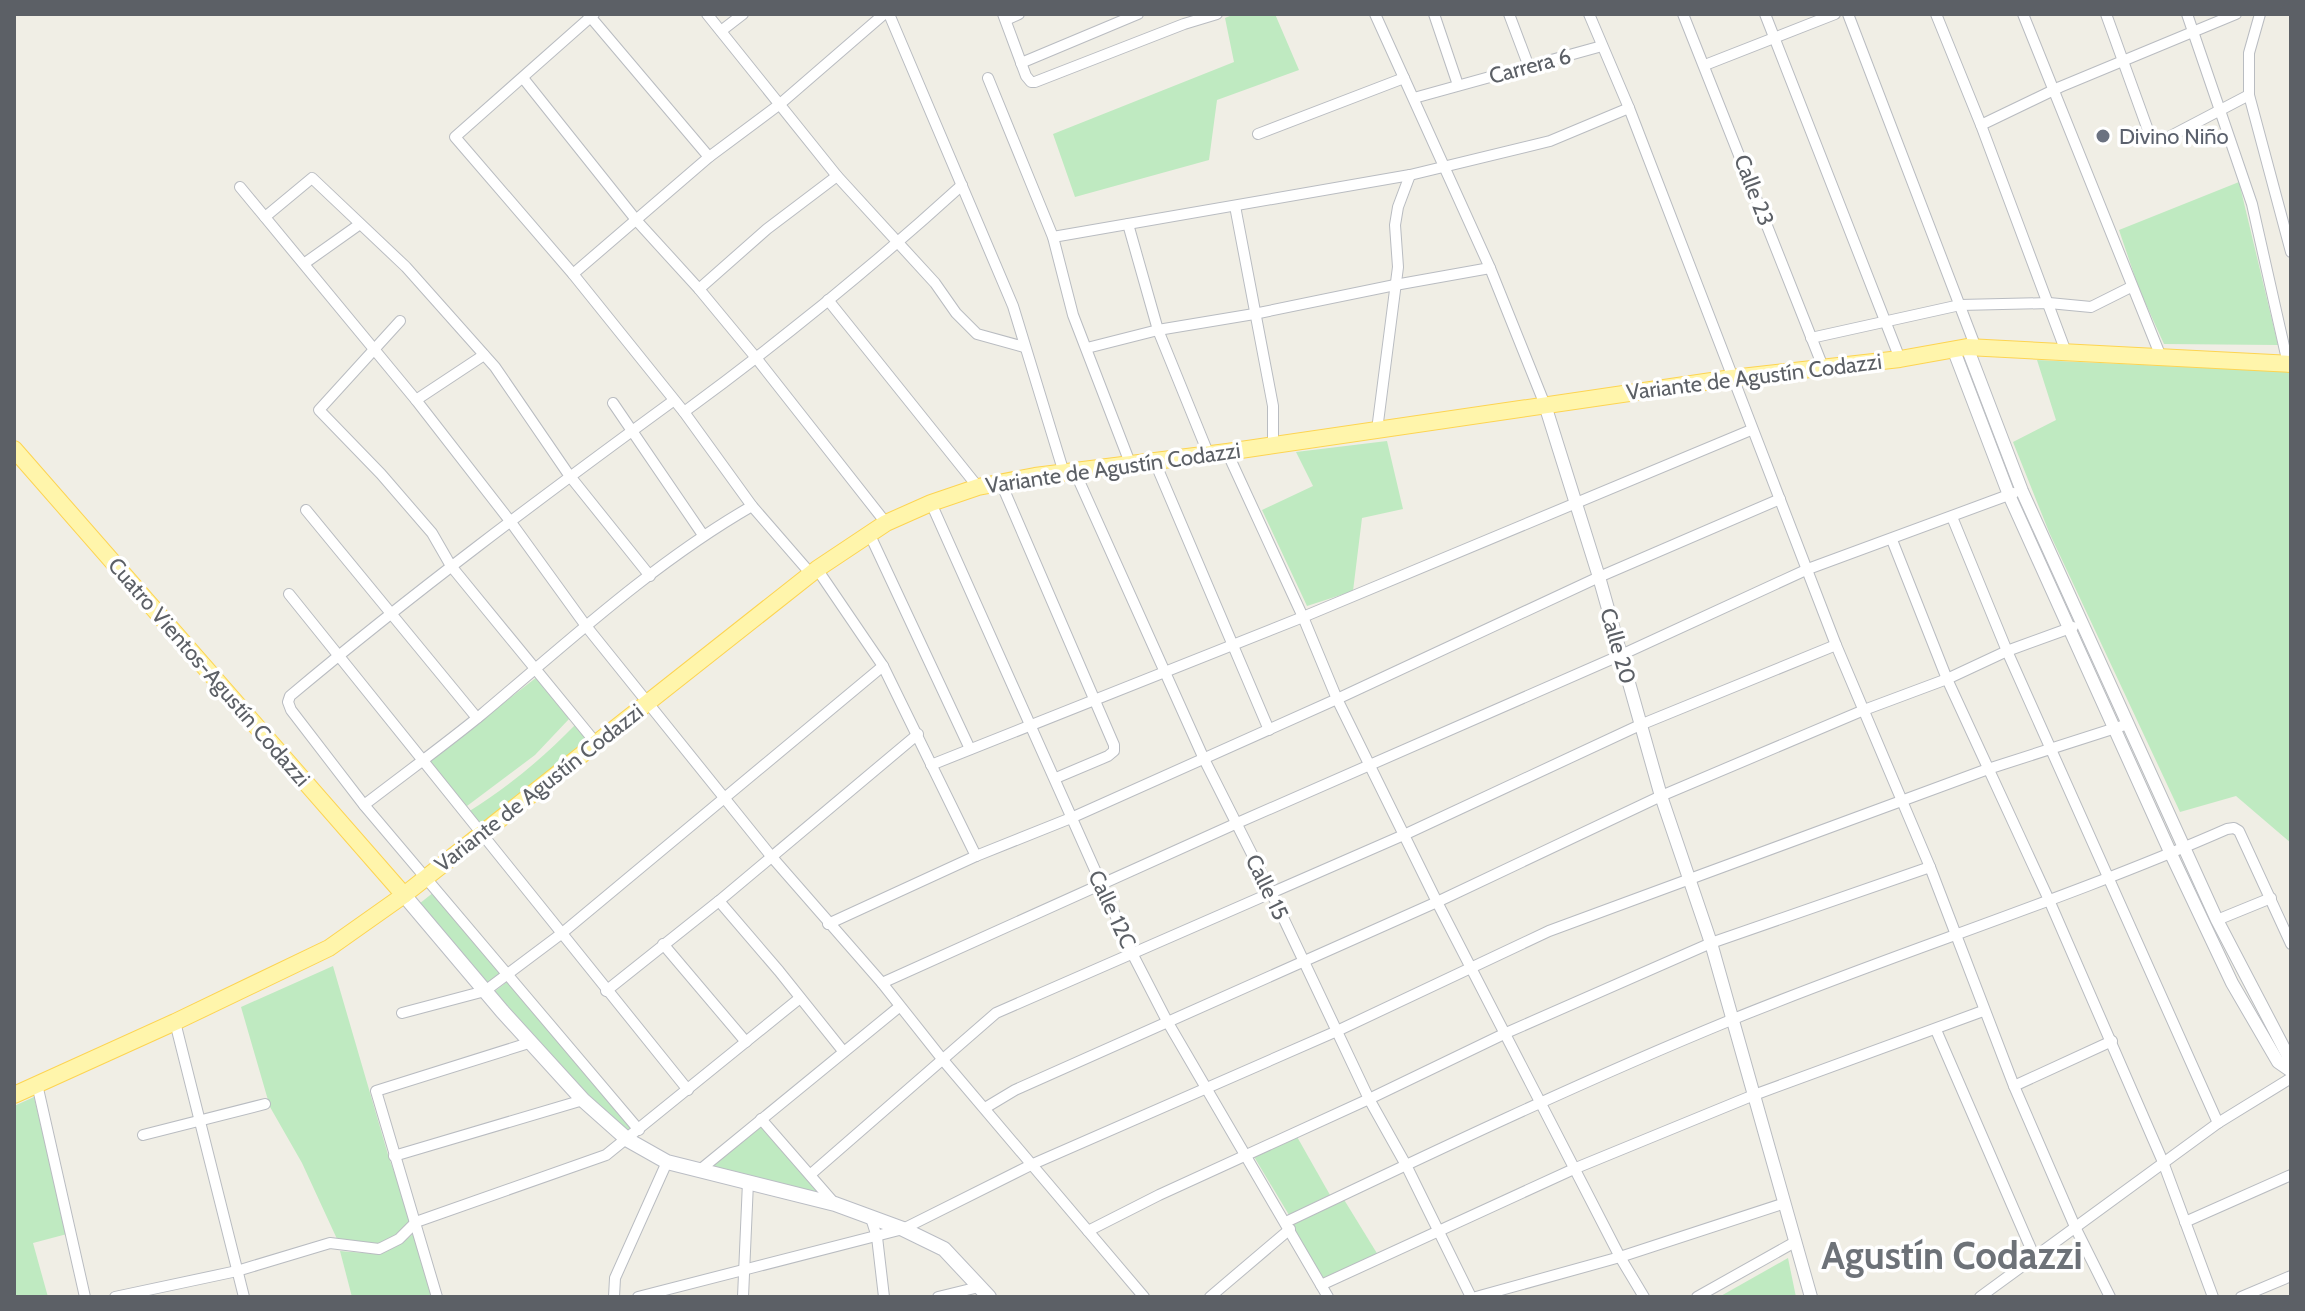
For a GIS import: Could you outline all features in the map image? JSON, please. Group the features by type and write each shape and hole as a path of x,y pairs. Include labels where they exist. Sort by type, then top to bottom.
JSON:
{"main road":[{"name":"Variante de Agustín Codazzi","path":"14,1095 329,948 404,895 814,571 886,523 978,487 1732,378 1966,349 2290,364"},
{"name":"Cuatro Vientos-Agustín Codazzi","path":"14,449 404,895"},
{"path":"404,895 583,1100 667,1162 835,1204 903,1229 944,1249 984,1292"}],"street":[{"path":"707,14 837,176 935,283 956,313 977,334 1024,347"},
{"path":"721,31 743,14"},
{"path":"573,274 709,157 780,104 887,14"},
{"name":"Calle 15","path":"887,14 1013,306 1024,347 1069,473 1369,1099 1473,1297"},
{"path":"1019,14 1004,17 1031,82 1182,19 1217,14"},
{"path":"1021,63 1138,14"},
{"name":"Calle 20","path":"1375,14 1490,268 1545,405 1599,577 1661,796 1711,943 1811,1297"},
{"name":"Carrera 6","path":"1434,14 1458,85"},
{"path":"1509,14 1529,67"},
{"path":"1589,14 1629,108 1836,645 1930,867 1983,1011 2076,1229 2110,1297"},
{"name":"Calle 23","path":"1683,14 1823,367"},
{"path":"1765,14 1900,359"},
{"path":"1705,65 1835,14"},
{"path":"1848,14 1960,305 1966,349 2016,493 2069,627 2184,847 2217,920 2287,1054 2291,1071"},
{"path":"1936,14 2066,352"},
{"path":"2023,14 2161,357"},
{"path":"2106,14 2149,133 2155,138 2165,139 2249,95"},
{"path":"2187,14 2252,204 2290,364"},
{"path":"1981,125 2054,90 2236,14"},
{"path":"2260,14 2249,53 2249,95 2291,252"},
{"path":"709,157 591,15 455,137 573,274 684,412 752,506 814,571 883,666 976,856"},
{"name":"Carrera 6","path":"1414,98 1602,46"},
{"path":"523,78 637,221 757,359 886,523"},
{"path":"988,78 1053,237 1073,315 1130,463"},
{"path":"1258,134 1404,78"},
{"path":"1053,237 1410,175 1550,141 1629,108"},
{"path":"1377,430 1395,285 1398,207 1410,175"},
{"path":"699,289 767,229 837,176"},
{"path":"265,217 312,178 406,267 484,355 569,475 650,576"},
{"path":"684,412 757,359 962,185"},
{"path":"240,187 416,400 586,626 771,856 882,983 943,1060 1144,1297"},
{"path":"1235,206 1273,406 1273,446"},
{"path":"305,263 360,224"},
{"path":"1128,224 1158,330 1208,453"},
{"path":"1087,348 1158,330 1490,268"},
{"path":"1811,338 1960,305 2049,303 2091,307 2131,287"},
{"path":"828,300 978,487"},
{"path":"400,321 319,410 432,533 451,566 596,743"},
{"path":"416,400 484,355"},
{"path":"633,1135 506,975 364,805 288,702 290,696 339,655 451,566 569,475 673,401"},
{"path":"613,403 703,535"},
{"path":"931,765 1303,617 1751,430"},
{"path":"1227,452 1337,699 1437,902 1620,1257 1644,1297"},
{"path":"1154,460 1269,730"},
{"path":"1001,483 1096,700 1114,751 1056,778"},
{"path":"882,983 1808,569 2016,493"},
{"path":"2016,493 2085,628 2171,854 2232,983 2278,1062 2291,1071"},
{"path":"828,924 976,856 1071,818 1269,730 1599,577 1780,499"},
{"name":"Calle 12C","path":"931,503 1133,955 1167,1021 1328,1297"},
{"path":"364,805 703,535 752,506"},
{"path":"306,510 477,718"},
{"path":"1952,517 2007,651 2218,1123"},
{"path":"869,533 970,749"},
{"path":"1892,540 1947,679 2112,1041 2163,1162 2213,1297"},
{"path":"289,594 688,1090"},
{"path":"985,1108 1015,1090 1437,902 1661,796 1864,710 1947,679 2007,651 2069,627 2085,628"},
{"path":"811,1174 996,1013 1406,834 1640,725 1836,645"},
{"path":"402,1013 485,991 561,934 883,666"},
{"path":"638,1297 903,1229 1033,1164 1337,1031 1549,931 1988,769 2122,726"},
{"path":"606,991 918,734"},
{"path":"1210,1297 1288,1226 1406,1165 1541,1101 1733,1019 2108,879 2234,828 2239,831 2291,944"},
{"path":"1088,1231 1506,1033 1711,943 1930,867"},
{"path":"2217,920 2271,898"},
{"path":"719,901 843,1051"},
{"path":"663,944 746,1042"},
{"path":"115,1297 237,1271 330,1243 379,1249 399,1239 416,1222 606,1155 800,998"},
{"path":"701,1169 899,1007"},
{"path":"1321,1285 1576,1168 1754,1095 1983,1011"},
{"path":"175,1022 244,1297"},
{"path":"1936,1030 2035,1258"},
{"path":"2014,1086 2112,1041"},
{"path":"437,1297 376,1091 532,1042"},
{"path":"1980,1297 1995,1292 2035,1258 2218,1123 2291,1078"},
{"path":"37,1084 85,1297"},
{"path":"394,1156 583,1100"},
{"path":"143,1135 265,1104"},
{"path":"761,1119 835,1204"},
{"path":"614,1297 615,1278 667,1162"},
{"path":"2185,1222 2291,1175"},
{"path":"743,1297 748,1182"},
{"path":"1473,1297 1620,1257 1785,1203"},
{"path":"871,1218 877,1237 884,1297"},
{"path":"1697,1297 1795,1242"},
{"path":"2241,1297 2291,1276"},
{"path":"938,1297 984,1292"}],"green space":[{"path":"1235,14 1275,14 1299,70 1217,100 1209,160 1075,197 1053,134 1234,62 1225,18"},
{"path":"2239,182 2278,345 2164,344 2139,289 2119,230"},
{"path":"2037,360 2291,372 2291,843 2236,796 2180,812 2049,532 2013,442 2056,420"},
{"path":"1387,441 1403,509 1362,518 1353,591 1307,606 1262,510 1313,486 1296,452"},
{"path":"537,677 569,719 535,755 467,806 429,761"},
{"path":"575,725 588,739 480,825 468,812 524,772"},
{"path":"434,892 502,975 488,984 419,904"},
{"path":"333,966 389,1158 412,1220 393,1236 378,1243 337,1239 302,1163 270,1107 241,1007"},
{"path":"508,981 635,1129 628,1134 587,1096 494,992"},
{"path":"34,1097 67,1234 33,1243 48,1297 14,1297 14,1106"},
{"path":"761,1125 824,1197 711,1166"},
{"path":"1296,1135 1330,1195 1289,1215 1253,1155"},
{"path":"1343,1198 1378,1255 1322,1281 1292,1225"},
{"path":"416,1231 435,1297 352,1297 340,1251 363,1253 389,1250"},
{"path":"1788,1258 1796,1297 1719,1297"}],"place":[{"name":"Divino Niño","path":"2103,136"}],"district":[{"name":"Agustín Codazzi","path":"1952,1255"}]}
